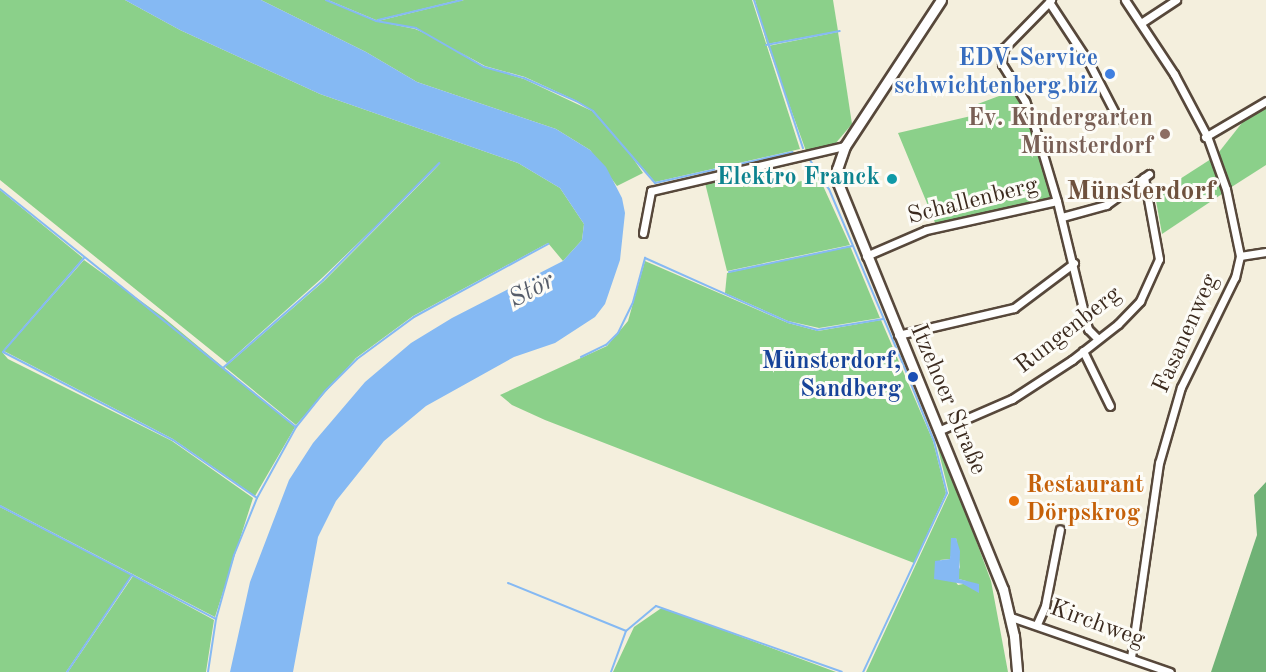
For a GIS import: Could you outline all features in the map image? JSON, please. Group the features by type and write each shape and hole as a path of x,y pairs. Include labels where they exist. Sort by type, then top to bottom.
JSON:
{"street":[{"name":"Itzehoer Straße","path":"941,0 845,146 837,169 838,183 898,334 988,547 1011,617 1017,672"},
{"name":"Fasanenweg","path":"1125,0 1141,23 1206,136 1226,189 1240,256 1235,277 1181,387 1158,463 1131,657"},
{"path":"1141,23 1176,0"},
{"path":"1097,338 1088,329 1058,201 1025,101 1002,64 1004,48 1050,1 1089,63 1118,119"},
{"path":"1206,136 1266,101"},
{"path":"643,232 651,191 845,146"},
{"name":"Rungenberg","path":"938,431 1012,399 1083,351 1118,324 1140,301 1159,260 1146,176 1106,205 1062,217"},
{"name":"Schallenberg","path":"866,256 926,230 1058,201"},
{"path":"1240,256 1266,252"},
{"path":"898,334 1014,308 1074,263"},
{"path":"1083,351 1110,406"},
{"path":"1037,624 1045,606 1060,529"},
{"name":"Kirchweg","path":"1011,617 1037,624 1170,672"}],"green space":[{"path":"0,0 125,0 180,30 320,94 518,163 560,188 584,224 582,240 563,261 548,243 413,316 356,358 296,425 225,367 324,281 441,163 322,278 227,363 0,180"},
{"path":"261,0 325,0 376,21 415,29 443,41 484,67 524,79 592,111 626,148 643,173 617,186 590,150 556,129 417,82 366,52"},
{"path":"328,0 459,0 376,20"},
{"path":"464,0 752,0 800,149 655,182 593,111 577,101 525,77 485,66 416,28 378,21"},
{"path":"755,0 833,0 838,31 767,44"},
{"path":"838,32 852,124 835,144 806,151 768,46"},
{"path":"1015,90 1023,104 1052,197 936,225 898,133 971,116 967,108"},
{"path":"1266,106 1266,165 1230,188 1219,152 1245,119"},
{"path":"1211,159 1222,194 1162,234 1155,195"},
{"path":"763,166 771,188 819,177 850,245 727,271 704,179"},
{"path":"0,190 83,258 2,352 8,359 172,441 253,498 215,617 0,505"},
{"path":"850,246 880,318 819,328 788,321 725,293 727,273"},
{"path":"84,260 163,317 295,427 255,496 173,439 4,351"},
{"path":"645,261 788,323 818,331 881,320 933,441 946,493 914,563 545,420 512,405 500,395 607,346 628,321"},
{"path":"939,440 991,581 1008,672 866,672 949,493 936,441","holes":["956,538 960,567 957,574 959,579 966,581 958,585 940,560 950,559"]},
{"path":"1266,482 1266,672 1211,672 1257,535 1254,495"},
{"path":"0,507 132,575 66,672 0,672"},
{"path":"133,576 214,620 206,672 68,672"},
{"path":"660,609 666,609 836,672 613,672 634,627"}],"water":[{"name":"Stör","path":"125,0 261,0 366,52 417,82 556,129 590,150 606,167 622,198 625,213 620,260 605,304 595,317 555,343 514,357 426,406 384,441 336,501 318,537 293,672 230,672 250,582 289,480 313,443 365,382 411,343 452,318 563,261 582,240 584,224 560,188 518,163 320,94 180,30"},
{"path":"951,538 956,538 960,551 959,579 979,584 979,593 963,584 934,579 935,561 950,559"}],"waterway":[{"path":"326,0 376,21 416,28 484,67 524,78 576,101 593,111 655,183 793,152"},
{"path":"378,20 462,0"},
{"path":"754,0 803,148"},
{"path":"766,45 840,31"},
{"path":"808,157 829,189 907,374 934,441 947,493 863,672"},
{"path":"224,367 323,280 439,163"},
{"path":"0,189 296,427"},
{"path":"208,672 216,619 234,555 257,498 296,427 325,391 357,359 414,317 548,244"},
{"path":"729,272 852,246"},
{"path":"84,258 3,352 173,440 257,498"},
{"path":"581,357 606,345 618,333 633,302 645,258 788,322 817,330 883,319"},
{"path":"0,506 216,619"},
{"path":"67,672 132,575"},
{"path":"508,583 626,631"},
{"path":"611,672 626,631 656,606 842,672"}],"place":[{"name":"EDV-Service schwichtenberg.biz","path":"1110,74"},
{"name":"Ev. Kindergarten Münsterdorf","path":"1165,134"},
{"name":"Elektro Franck","path":"892,179"},
{"name":"Münsterdorf, Sandberg","path":"913,377"},
{"name":"Restaurant Dörpskrog","path":"1014,501"}],"district":[{"name":"Münsterdorf","path":"1141,192"}]}
